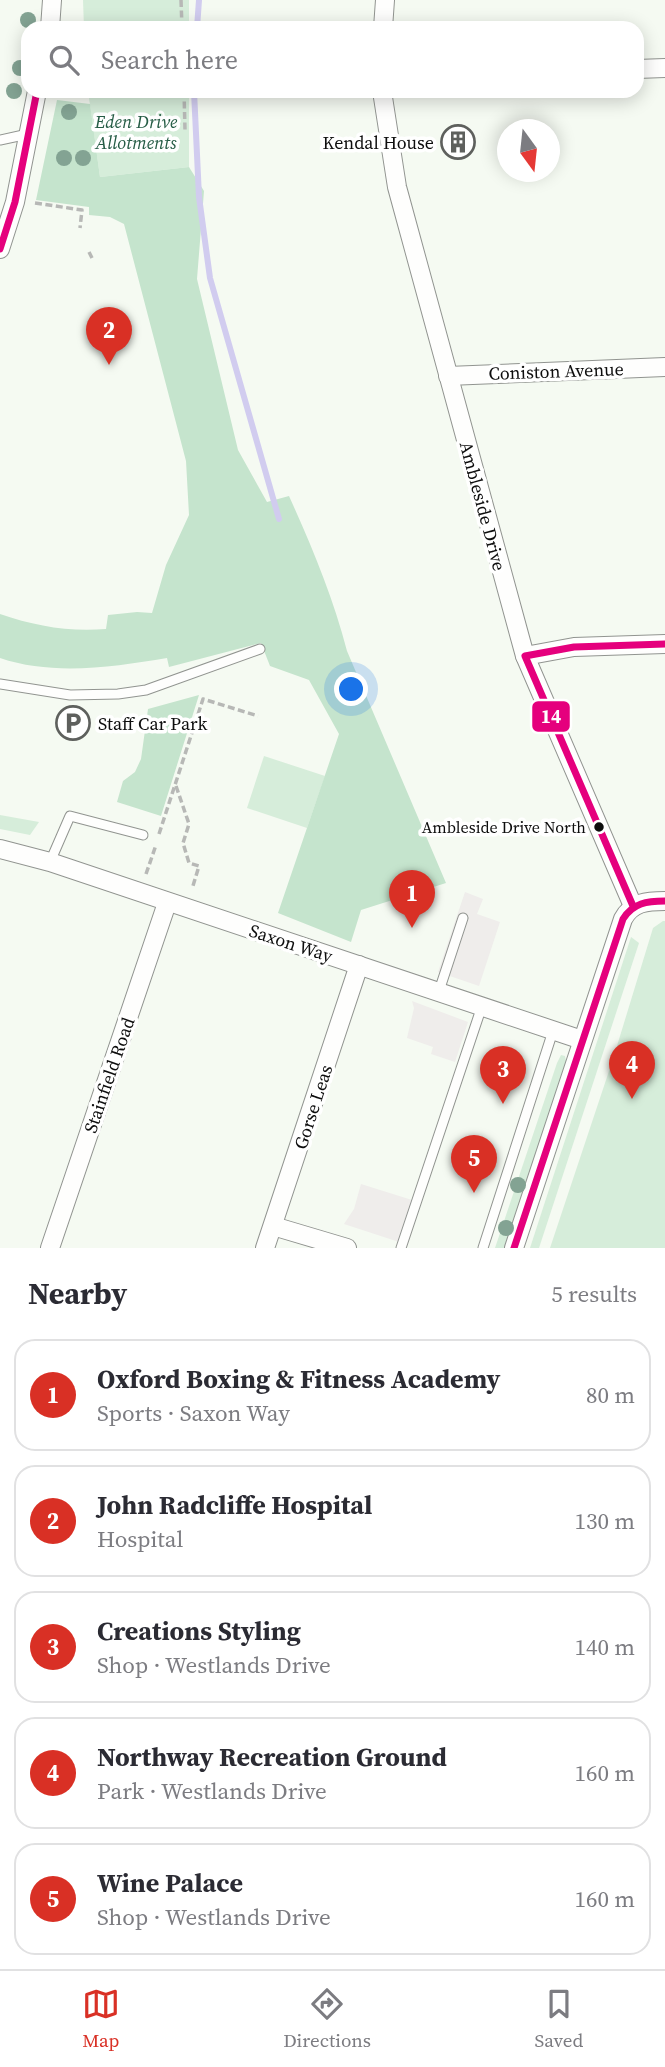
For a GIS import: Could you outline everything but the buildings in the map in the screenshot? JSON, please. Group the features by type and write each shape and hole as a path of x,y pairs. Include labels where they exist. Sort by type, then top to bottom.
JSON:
{"street":[{"path":"50,21 52,0"},
{"path":"384,21 385,0"},
{"path":"644,69 665,68"},
{"path":"0,249 15,202 36,98"},
{"name":"Ambleside Drive","path":"383,98 397,187 525,656 633,906"},
{"name":"Coniston Avenue","path":"448,376 665,366"},
{"path":"525,656 574,647 665,643"},
{"name":"Saxon Way","path":"0,849 50,862 582,1040"},
{"path":"514,1248 623,919 633,906 665,901"},
{"name":"Stainfield Road","path":"50,1248 167,903"},
{"name":"Gorse Leas","path":"265,1248 359,965"},
{"path":"273,1226 347,1248"}],"lane":[{"path":"0,140 29,134"},
{"path":"0,684 70,695 146,691 260,649"},
{"path":"50,862 70,816 143,835"},
{"path":"439,991 463,918"},
{"path":"401,1248 482,1006"},
{"path":"482,1248 553,1031"}],"path":[{"path":"181,0 182,21"},
{"path":"184,98 185,130"},
{"path":"35,203 82,210 80,228"},
{"path":"89,251 92,258"},
{"path":"186,909 199,866 189,863 183,843 189,824 175,784 203,699 258,716"}],"shaded area":[{"path":"465,892 483,899 477,914 500,922 479,986 438,972"},
{"path":"412,1001 468,1022 455,1062 431,1054 433,1047 407,1038 414,1008"},
{"path":"361,1184 412,1200 399,1242 344,1224 354,1209"}],"green space":[{"path":"83,0 189,0 189,21 84,21"},
{"name":"Eden Drive Allotments","path":"89,98 189,98 189,167 100,177"},
{"path":"57,100 90,104 100,177 189,167 204,191 197,279 238,450 267,502 289,496 321,572 347,651 446,883 361,910 351,942 278,913 339,734 309,680 270,666 261,643 169,667 167,658 104,667 62,668 20,664 0,658 0,614 52,627 92,630 106,629 108,615 152,613 166,565 189,515 186,461 124,224 110,217 89,215 89,207 36,200"},
{"path":"199,695 161,816 117,802 123,781 135,772 141,759 148,709"},
{"path":"264,756 325,776 307,828 247,808"},
{"path":"0,815 39,822 30,835 0,829"},
{"path":"663,921 665,1248 550,1248 653,928"},
{"path":"631,937 639,943 539,1248 530,1248"},
{"path":"561,1055 565,1056 566,1061 504,1248 495,1248 557,1063"}],"waterway":[{"path":"198,21 199,0"},
{"path":"194,98 199,197 210,278 279,519"}],"transit line":[{"name":"14","path":"0,249 15,202 36,98"},
{"name":"14","path":"633,906 525,656 574,647 665,644"},
{"name":"14","path":"514,1248 623,919 631,909 641,904 665,901"}],"place":[{"name":"Kendal House","path":"458,142"},
{"name":"John Radcliffe Hospital","path":"109,365"},
{"name":"Staff Car Park","path":"73,723"},
{"name":"Ambleside Drive North","path":"599,827"},
{"name":"Oxford Boxing & Fitness Academy","path":"412,928"},
{"name":"Northway Recreation Ground","path":"632,1099"},
{"name":"Creations Styling","path":"503,1104"},
{"name":"Wine Palace","path":"474,1193"}]}
